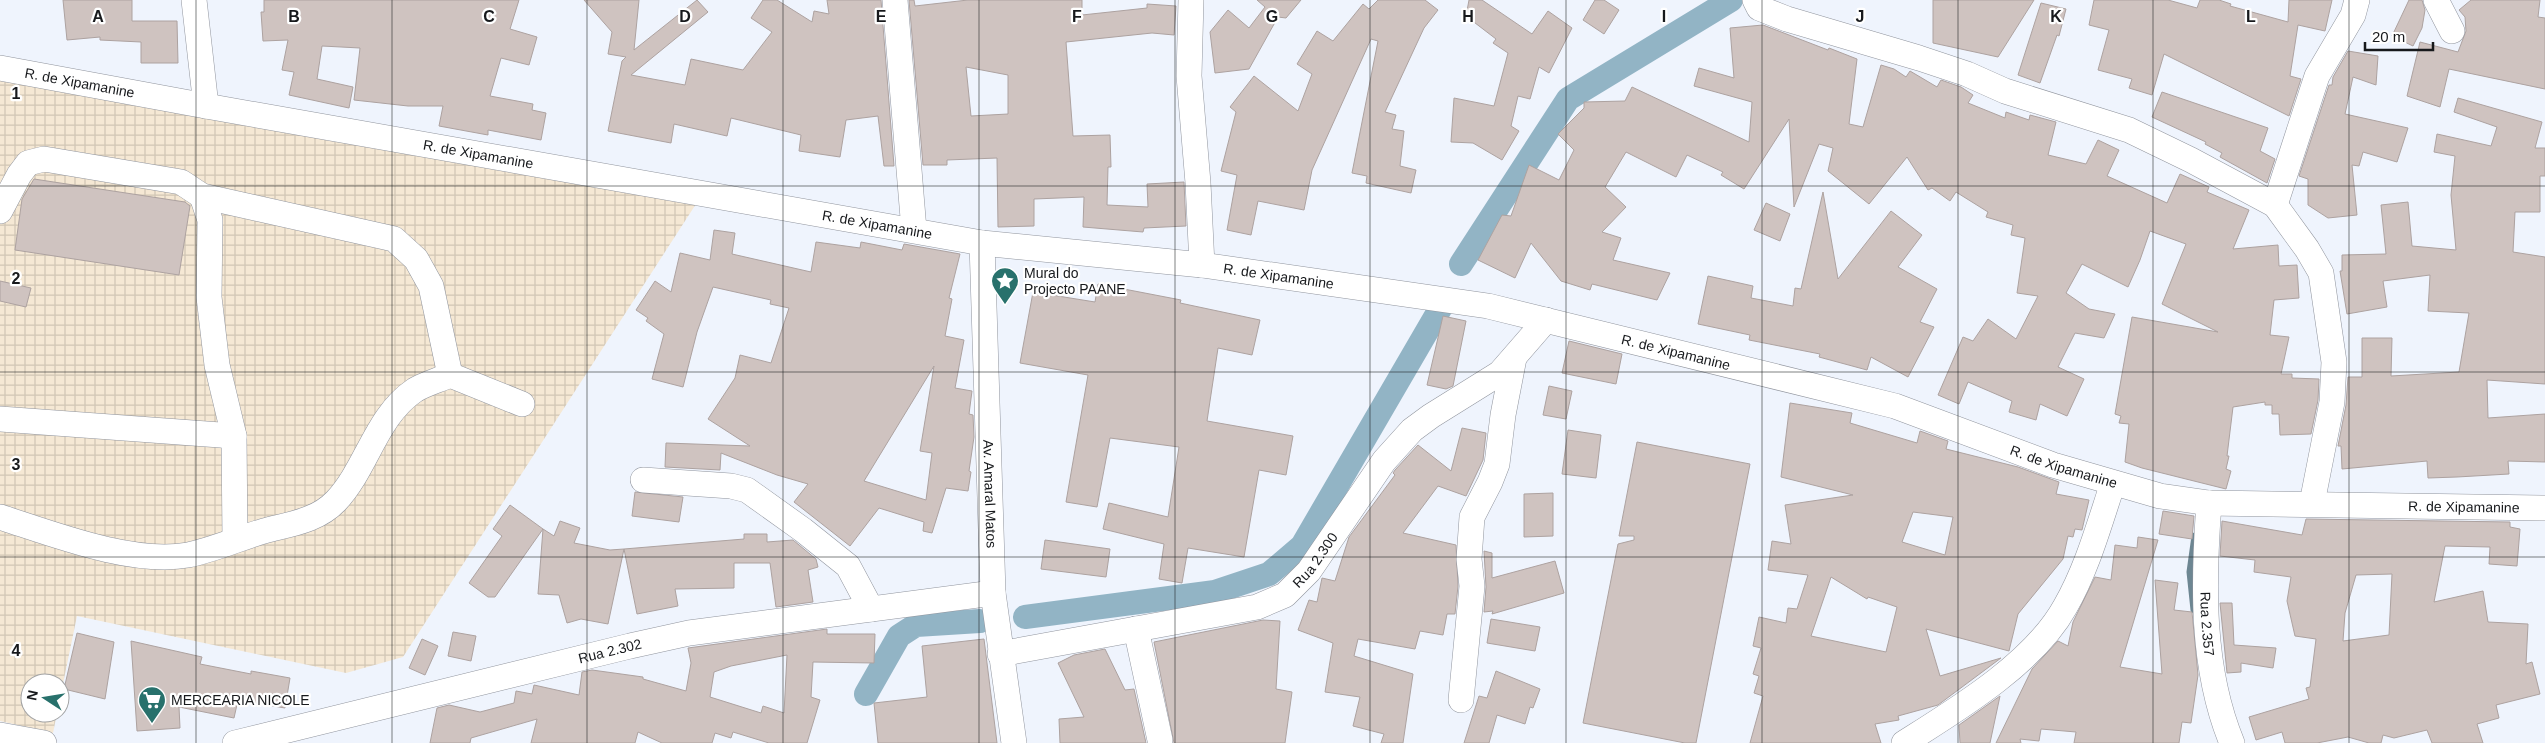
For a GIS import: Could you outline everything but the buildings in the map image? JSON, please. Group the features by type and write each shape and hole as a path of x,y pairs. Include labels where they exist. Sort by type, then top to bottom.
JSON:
{"street":[{"path":"194,0 206,106"},
{"path":"895,0 914,230"},
{"path":"1191,0 1189,76 1198,183 1202,265"},
{"path":"2275,205 2317,76 2353,15 2357,0"},
{"path":"2436,0 2452,31"},
{"path":"1757,4 1808,26 1919,58 1967,74 2005,91 2129,130 2191,160 2275,205 2307,249 2321,273 2334,362 2332,402 2312,503"},
{"name":"R. de Xipamanine","path":"0,68 982,243 1202,265 1488,306 1895,406 2053,465 2160,496 2209,503 2312,503 2545,508"},
{"path":"0,211 19,175 28,163 44,159 181,182 202,196 394,239 416,259 432,286 450,375"},
{"path":"202,196 210,220 209,297 217,365 234,436 235,539"},
{"name":"Av. Amaral Matos","path":"982,243 993,592 1000,654 1014,743"},
{"name":"Rua 2.300","path":"1000,654 1257,607 1285,596 1309,571 1384,461 1412,430 1500,373 1546,320"},
{"path":"1461,700 1472,586 1469,559 1472,518 1497,464 1502,415 1514,358"},
{"path":"0,517 65,538 139,556 188,555 235,539 318,516 337,500 391,412 415,390 450,375 522,404"},
{"path":"0,419 234,436"},
{"path":"643,480 731,486 747,490 803,530 848,566 870,609"},
{"path":"1904,743 1960,708 2035,648 2065,608 2086,565 2113,483"},
{"name":"Rua 2.357","path":"2209,503 2204,563 2210,665 2225,727 2232,743"},
{"name":"Rua 2.302","path":"235,743 689,633 993,592"},
{"path":"1136,629 1160,740"},
{"path":"0,735 44,743"}],"shaded area":[{"path":"0,79 696,204 403,657 346,673 77,616 65,673 20,673 20,723 55,723 53,733 0,721"}],"waterway":[{"path":"1461,264 1568,99 1731,0"},
{"path":"1025,617 1215,592 1269,574 1302,546 1444,302"},
{"path":"2194,610 2190,572 2195,536"},
{"path":"866,694 899,636 916,625 980,621"}],"place":[{"name":"Mural do Projecto PAANE","path":"1005,305"},
{"name":"MERCEARIA NICOLE","path":"152,724"}]}
